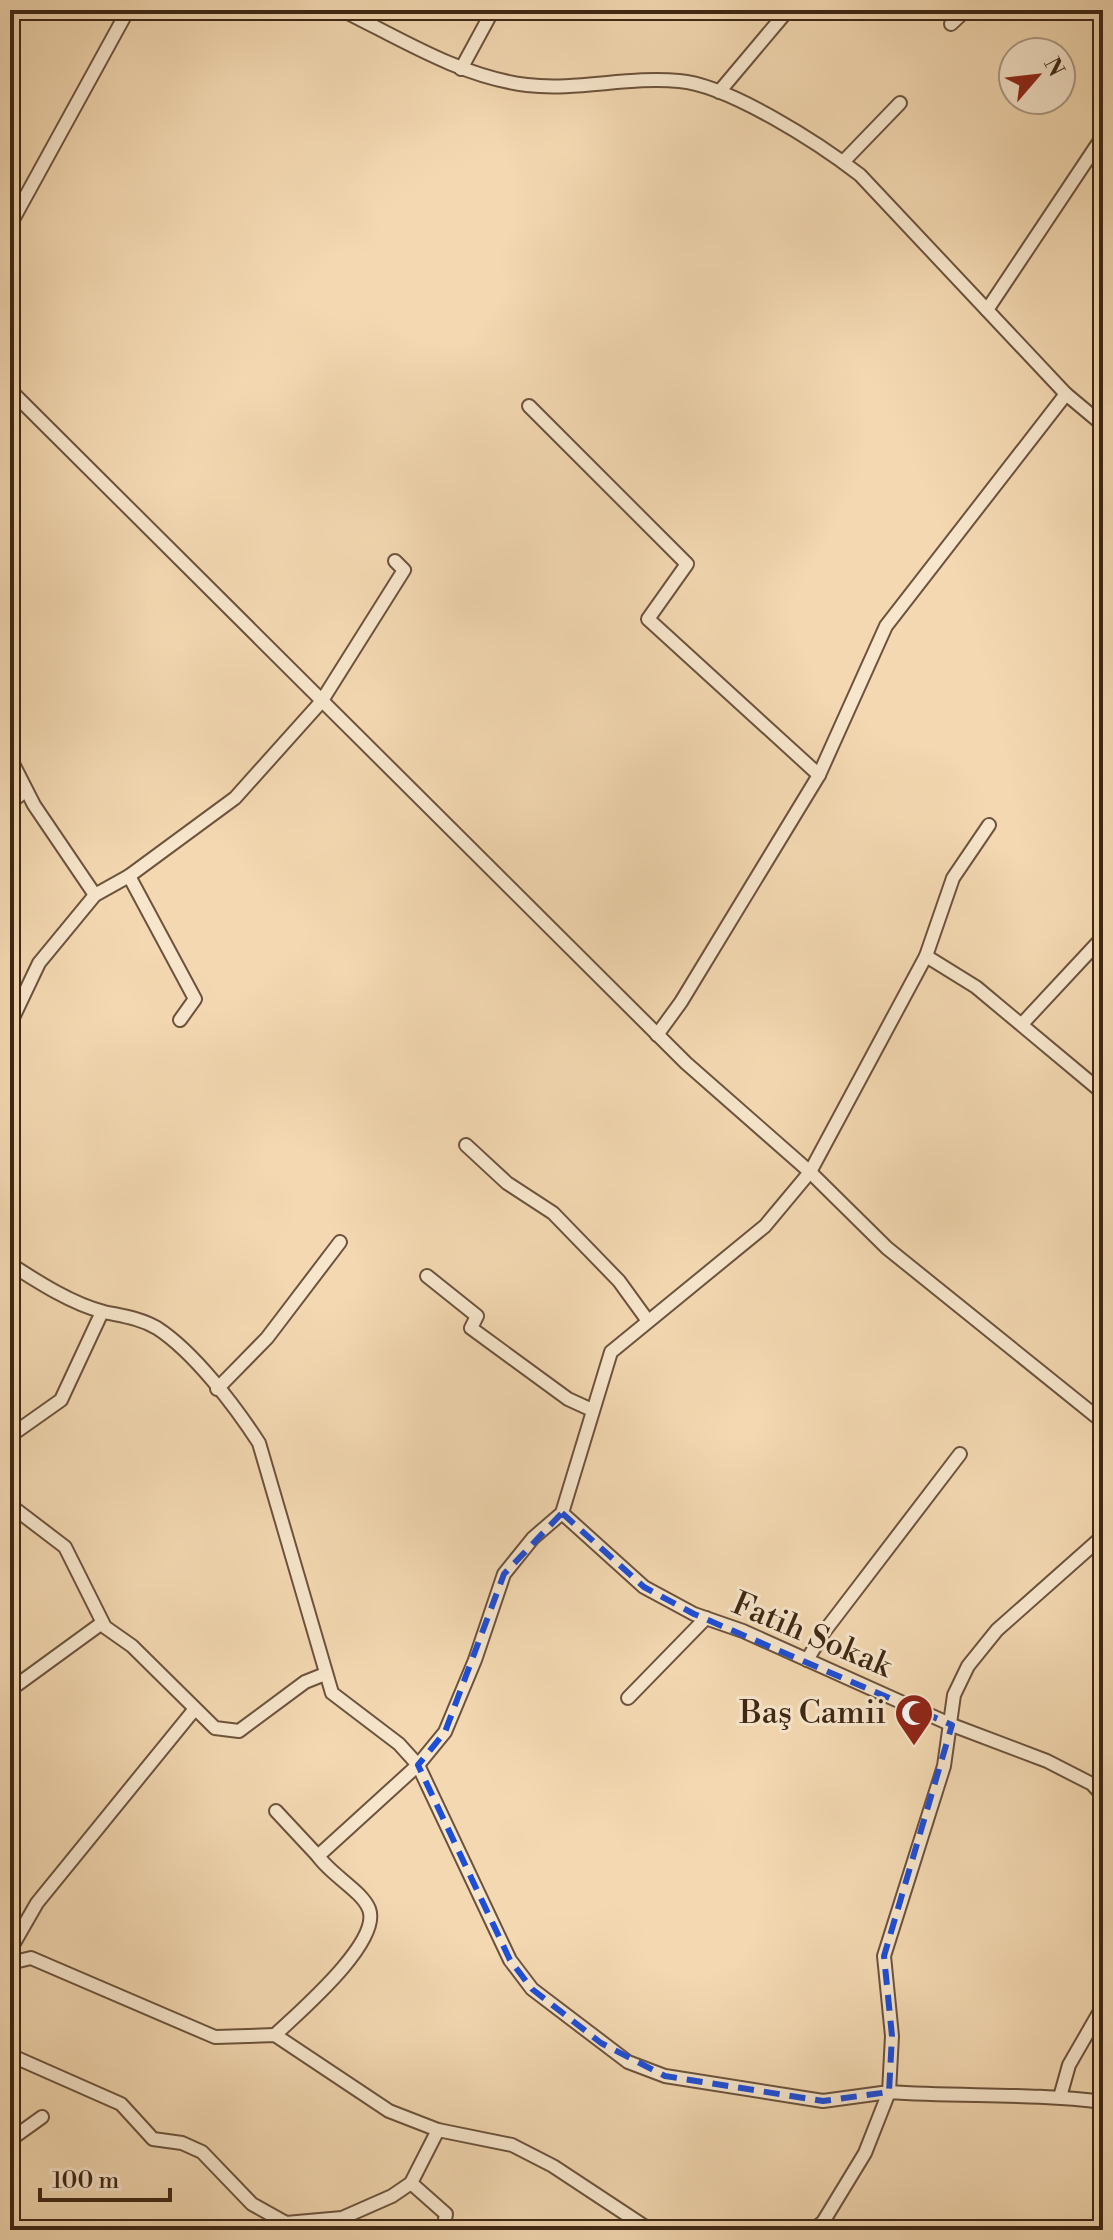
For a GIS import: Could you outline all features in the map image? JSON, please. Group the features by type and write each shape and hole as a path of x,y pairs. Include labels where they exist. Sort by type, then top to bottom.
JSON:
{"street":[{"path":"10,225 128,10"},
{"path":"342,10 461,69 527,85 680,81 719,92 843,162 860,175 1066,394 1103,425"},
{"path":"461,69 493,10"},
{"path":"719,92 788,10"},
{"path":"951,24 966,10"},
{"path":"843,162 900,103"},
{"path":"987,310 1103,136"},
{"path":"10,390 657,1035 810,1172 887,1248 1103,1422"},
{"path":"657,1035 681,1002 819,775 886,626 1066,394"},
{"path":"529,406 687,564 648,619 819,775"},
{"path":"10,1024 39,963 95,895 129,876 235,798 321,702 404,570 395,561"},
{"path":"10,758 26,790 95,895"},
{"path":"10,803 26,790"},
{"path":"318,1856 418,1765 445,1732 504,1574 533,1538 562,1513 611,1352 765,1226 810,1172 926,956 953,878 989,825"},
{"path":"129,876 195,999 180,1020"},
{"path":"1022,1024 1103,937"},
{"path":"926,956 976,987 1103,1093"},
{"path":"466,1145 507,1183 563,1222 619,1281 648,1321"},
{"path":"217,1389 267,1338 340,1242"},
{"path":"10,1264 36,1281 102,1312 124,1315 155,1327 178,1345 259,1443 332,1693 399,1744 418,1765 510,1960 532,1989 628,2062 665,2076 823,2101 889,2092 988,2098 1060,2097 1103,2102"},
{"path":"427,1276 477,1316 471,1328 547,1384 592,1410"},
{"path":"10,1436 61,1400 102,1312"},
{"path":"807,1660 824,1632 960,1454"},
{"path":"10,1505 65,1547 102,1623 132,1646 215,1728 239,1731 305,1682 325,1674"},
{"name":"Fatih Sokak","path":"562,1513 644,1587 706,1618 952,1725 1047,1761 1092,1784 1103,1796"},
{"path":"813,2230 823,2222 865,2153 889,2092 892,2036 884,1956 944,1766 959,1685 968,1666 997,1630 1103,1536"},
{"path":"628,1698 706,1618"},
{"path":"10,1690 102,1623"},
{"path":"10,1950 37,1903 194,1710"},
{"path":"275,2035 349,1961 370,1928 370,1911 362,1898 330,1873 276,1811"},
{"path":"10,1963 31,1958 215,2037 275,2035 389,2111 438,2130 512,2145 553,2166 650,2230"},
{"path":"1060,2097 1069,2065 1103,2006"},
{"path":"10,2055 121,2104 153,2139 190,2145 202,2152 252,2204 286,2223 340,2224 392,2196 411,2183 438,2130"},
{"path":"10,2140 42,2117"},
{"path":"411,2183 446,2214 443,2230"}],"highlighted area":[{"path":"562,1513 644,1587 694,1614 952,1725 884,1956 892,2036 889,2092 823,2101 665,2076 601,2043 532,1989 510,1960 418,1765 445,1732 504,1574"}],"place":[{"name":"Baş Camii","path":"914,1747"}]}
